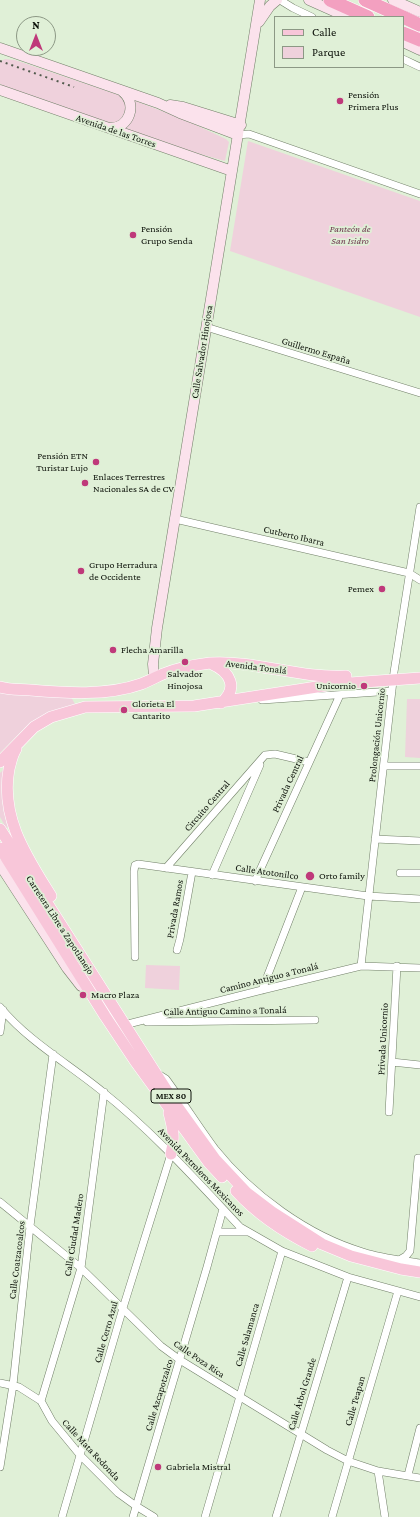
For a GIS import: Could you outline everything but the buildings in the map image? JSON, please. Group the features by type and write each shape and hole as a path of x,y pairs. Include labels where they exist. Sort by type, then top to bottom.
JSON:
{"highway":[{"path":"330,0 366,16"},
{"path":"365,0 401,16"},
{"path":"404,17 420,25"},
{"path":"404,36 420,42"}],"main road":[{"name":"Avenida Tonalá","path":"0,687 46,691 91,692 127,688 142,684 154,677 177,669 210,663 236,664 322,676 393,676 420,678"},
{"path":"210,663 219,667 230,682 229,694 225,702"},
{"name":"Avenida Tonalá","path":"0,762 34,727 51,717 85,707 194,706 393,676 420,670"},
{"path":"21,740 10,762 5,792 6,811 12,829 115,1003 122,1022"},
{"name":"Carretera Libre a Zapotlanejo","path":"0,829 174,1102 215,1159 247,1192 272,1212 322,1244 351,1256 363,1256 402,1269 420,1272"},
{"name":"Carretera Libre a Zapotlanejo","path":"0,848 105,1016 166,1105 209,1163 247,1203 296,1237 349,1262 400,1276 420,1279"},
{"path":"166,1105 174,1134 174,1143 171,1154"}],"street":[{"name":"Calle Salvador Hinojosa","path":"154,677 153,664 157,628 240,130 260,0"},
{"name":"Calle Salvador Hinojosa","path":"256,28 270,6 279,0"},
{"path":"279,0 310,16"},
{"path":"309,0 345,16"},
{"path":"393,0 420,12"},
{"path":"404,36 420,50"},
{"path":"0,48 158,103 183,107 249,134 420,194"},
{"path":"404,59 420,67"},
{"name":"Avenida de las Torres","path":"0,90 232,171"},
{"path":"107,128 118,127 124,123 129,116 131,108 129,100 125,93 120,90"},
{"name":"Guillermo España","path":"206,328 420,393"},
{"name":"Prolongación Unicornio","path":"361,966 393,676 420,507"},
{"name":"Cutberto Ibarra","path":"175,519 409,573 420,580"},
{"path":"225,702 392,691"},
{"name":"Privada Central","path":"254,881 340,695"},
{"path":"212,875 263,757 271,754 309,762"},
{"name":"Circuito Central","path":"166,868 172,863 263,757"},
{"path":"384,766 420,766"},
{"path":"375,840 420,841"},
{"name":"Calle Atotonilco","path":"135,957 135,865 142,864 368,896 420,899"},
{"name":"Carretera Libre a Zapotlanejo","path":"0,865 67,968 105,1016"},
{"name":"Privada Ramos","path":"177,950 182,932 192,872"},
{"path":"400,872 420,873"},
{"path":"262,990 302,887"},
{"name":"Camino Antiguo a Tonalá","path":"122,1022 136,1022 361,966 397,966 420,968"},
{"name":"Privada Unicornio","path":"389,1112 397,966"},
{"path":"0,1032 1,1009"},
{"name":"Avenida Petroleros Mexicanos","path":"1,1009 53,1054 104,1092 171,1154 223,1209 248,1232 282,1251 348,1277 420,1297"},
{"name":"Calle Antiguo Camino a Tonalá","path":"136,1022 315,1020"},
{"name":"Calle Coatzacoalcos","path":"0,1468 13,1384 30,1226 53,1054"},
{"path":"392,1062 420,1065"},
{"name":"Calle Ciudad Madero","path":"41,1401 81,1268 104,1092"},
{"name":"Calle Cerro Azul","path":"62,1517 123,1308 171,1154"},
{"path":"399,1260 406,1256 410,1251 419,1158"},
{"name":"Calle Poza Rica","path":"0,1202 81,1268 162,1346 180,1360 300,1434 348,1461 378,1471 420,1478"},
{"name":"Calle Azcapotzalco","path":"133,1517 223,1209"},
{"path":"217,1232 248,1232"},
{"name":"Calle Salamanca","path":"205,1517 282,1251"},
{"path":"410,1251 420,1260"},
{"path":"363,1256 420,1263"},
{"name":"Calle Árbol Grande","path":"276,1517 348,1277"},
{"name":"Calle Teapan","path":"332,1517 398,1291"},
{"name":"Calle Mata Redonda","path":"0,1383 13,1384 41,1401 52,1421 80,1455 118,1493 154,1517"},
{"path":"408,1475 420,1428"},
{"path":"378,1471 385,1517"}],"green space":[{"path":"5,59 15,60 119,95 125,103 124,115 117,122 109,123 5,87 0,84 0,62"},
{"path":"133,100 183,119 226,139 229,142 225,161 189,151 122,128"},
{"name":"Panteón de San Isidro","path":"248,141 420,201 420,317 230,251"},
{"path":"0,692 44,697 71,697 75,704 25,728 0,753"},
{"path":"407,699 420,699 420,758 405,757"},
{"path":"5,768 2,798 8,827 6,828 0,817 0,773"},
{"path":"146,965 180,966 179,990 145,988"}],"railway":[{"path":"0,61 74,87"}],"place":[{"name":"Pensión Primera Plus","path":"340,101"},
{"name":"Pensión Grupo Senda","path":"133,235"},
{"name":"Pensión ETN Turistar Lujo","path":"96,462"},
{"name":"Enlaces Terrestres Nacionales SA de CV","path":"85,483"},
{"name":"Grupo Herradura de Occidente","path":"81,571"},
{"name":"Pemex","path":"382,589"},
{"name":"Flecha Amarilla","path":"113,650"},
{"name":"Salvador Hinojosa","path":"185,662"},
{"name":"Unicornio","path":"364,686"},
{"name":"Glorieta El Cantarito","path":"124,710"},
{"name":"Orto family","path":"310,876"},
{"name":"Macro Plaza","path":"83,995"},
{"name":"Gabriela Mistral","path":"158,1467"}]}
